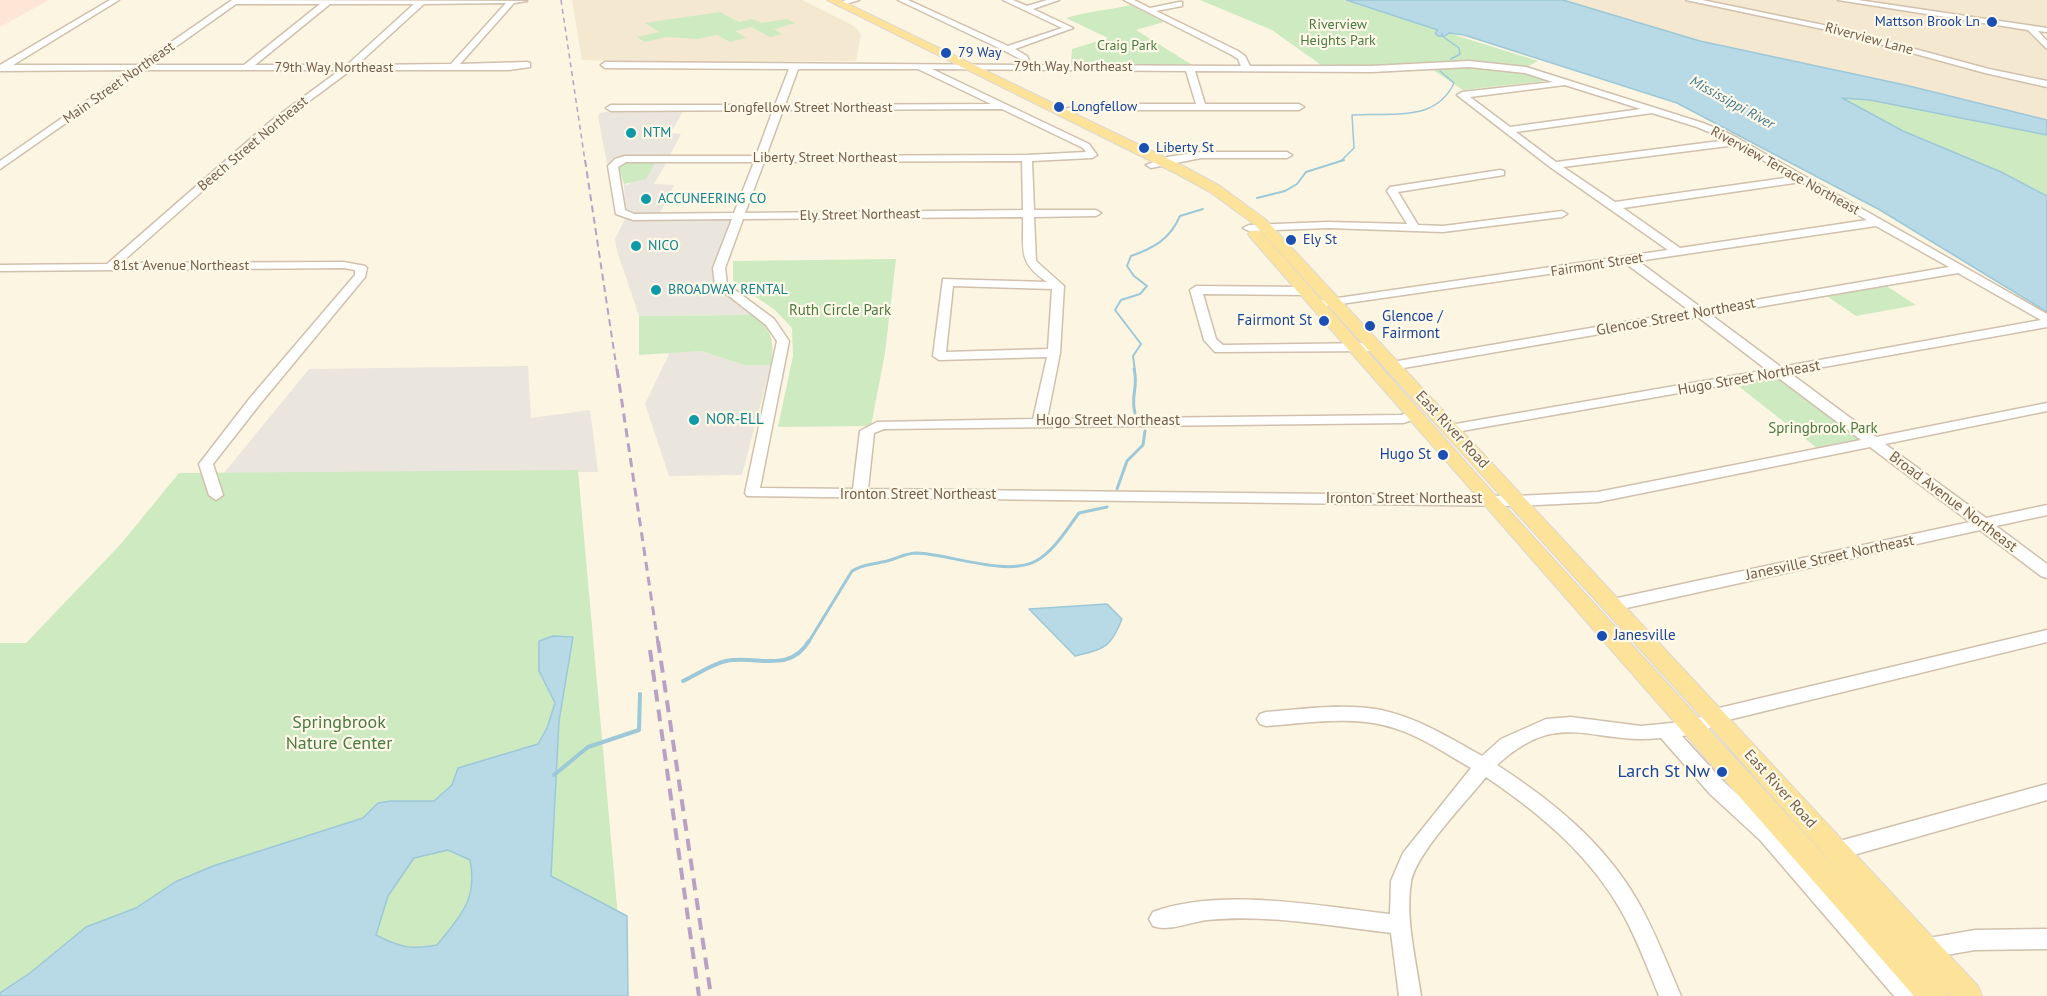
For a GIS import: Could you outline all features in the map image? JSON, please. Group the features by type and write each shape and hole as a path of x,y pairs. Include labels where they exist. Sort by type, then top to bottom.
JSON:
{"main road":[{"name":"East River Road","path":"815,0 948,65 1215,189 1267,229 1336,303 1414,415 1488,499 1705,722 1836,851 1968,996"},
{"name":"East River Road","path":"836,2 1063,112 1156,163 1211,197 1249,228 1317,305 1365,347 1392,366 1613,605 1705,722 1933,996"}],"street":[{"path":"1,68 115,0"},
{"path":"236,1 523,0"},
{"path":"836,2 855,0"},
{"path":"902,0 1008,49 1024,58 1027,66"},
{"path":"1007,0 1069,28 1008,49"},
{"path":"1028,8 1055,0"},
{"path":"1128,0 1235,53 1242,58 1247,69"},
{"name":"Riverview Lane","path":"1690,0 1833,29 1988,71 2047,84"},
{"path":"1842,0 2047,30"},
{"name":"Main Street Northeast","path":"0,166 236,1"},
{"path":"246,68 328,1"},
{"name":"Beech Street Northeast","path":"111,266 274,123 348,68 423,1"},
{"path":"453,67 512,1"},
{"path":"1150,10 1179,4"},
{"path":"2030,27 2047,46"},
{"name":"79th Way Northeast","path":"605,65 948,65 1247,69 1405,68 1469,64"},
{"name":"Riverview Terrace Northeast","path":"1469,64 1526,70 1714,130 1960,269 2047,321"},
{"name":"79th Way Northeast","path":"1,68 348,68 527,65"},
{"path":"740,216 795,65"},
{"path":"917,65 1005,107"},
{"path":"1190,68 1201,107"},
{"path":"1569,82 1462,95 1554,165 1679,252"},
{"name":"Longfellow Street Northeast","path":"611,108 1005,107"},
{"name":"Liberty Street Northeast","path":"624,216 620,212 613,166 619,160 1027,158 1092,155 1086,146 1005,107"},
{"path":"1063,112 1087,107 1299,107"},
{"path":"1507,130 1654,110"},
{"path":"1554,165 1738,142"},
{"path":"1156,163 1196,155 1287,155"},
{"path":"1027,158 1030,261 1032,267 1052,278 1058,286 1054,353 1039,422"},
{"path":"1414,226 1392,191 1394,189 1500,173"},
{"path":"1613,206 1803,179"},
{"name":"Ely Street Northeast","path":"624,216 1096,213"},
{"path":"1249,228 1328,225 1414,226 1424,230 1562,213"},
{"name":"Ironton Street Northeast","path":"740,216 719,268 721,285 770,322 783,341 752,493 1517,501 1598,497 2047,407"},
{"name":"Fairmont Street","path":"1317,305 1878,222"},
{"name":"Broad Avenue Northeast","path":"1629,260 2047,572"},
{"name":"81st Avenue Northeast","path":"0,268 344,265 361,268 361,275 257,398 206,464 216,495"},
{"name":"Glencoe Street Northeast","path":"1392,366 1960,269"},
{"path":"1054,353 939,356 947,282 1058,286"},
{"path":"1304,291 1196,290 1210,340 1220,350 1365,347"},
{"name":"Hugo Street Northeast","path":"1450,429 1778,372 2047,321"},
{"name":"Hugo Street Northeast","path":"860,494 867,431 882,425 1403,419 1414,415"},
{"name":"Janesville Street Northeast","path":"1613,605 2047,510"},
{"path":"1410,996 1400,925 1401,881 1410,859 1484,766 1508,744 1546,726 1571,724 1641,733 1666,731 2047,636"},
{"path":"1266,719 1353,715 1378,717 1401,722 1424,732 1484,766 1553,814 1601,865 1624,897 1670,996"},
{"path":"1666,731 1717,788 1767,834 1908,996"},
{"path":"1836,851 2047,792"},
{"path":"1160,919 1207,911 1268,909 1400,925"},
{"path":"1893,950 1926,949 1975,940 2047,939"}],"shaded area":[{"path":"0,0 49,0 0,27"},
{"path":"572,0 802,0 854,26 861,34 856,61 582,60"},
{"path":"1563,0 1681,0 1820,28 2047,85 2047,120 1905,85 1700,41"},
{"path":"1695,0 1837,0 2022,27 2029,30 2047,50 2047,82 1830,27"},
{"path":"1849,0 2047,0 2047,29"},
{"path":"683,111 671,133 681,134 670,155 618,158 607,164 598,116 600,113"},
{"path":"668,160 654,184 674,185 660,213 625,211 624,184 628,185 656,161"},
{"path":"625,219 732,219 712,270 715,287 752,315 639,316 615,239"},
{"path":"701,351 744,365 771,365 742,475 669,476 645,404 670,352"},
{"path":"528,366 531,418 590,410 598,472 224,473 309,369"}],"green space":[{"name":"Riverview Heights Park","path":"1200,0 1343,0 1538,61 1527,67 1455,61 1365,66 1321,65 1272,30"},
{"name":"Craig Park","path":"1131,5 1164,22 1136,30 1194,66 1071,65 1072,49 1108,38 1066,18"},
{"path":"720,12 739,22 752,19 762,23 787,19 795,23 774,29 782,34 770,37 751,27 735,31 746,38 730,42 717,35 698,39 667,37 645,42 637,37 659,32 645,23"},
{"path":"1479,66 1529,73 1555,80 1463,90 1430,68"},
{"path":"1841,98 1870,100 2047,135 2047,196 2001,172 1903,131"},
{"path":"626,161 656,161 646,179 624,184 618,165"},
{"name":"Ruth Circle Park","path":"896,259 885,353 871,426 778,427 793,356 792,328 775,310 733,281 733,261"},
{"path":"1880,282 1916,305 1856,316 1821,292"},
{"path":"752,315 759,319 768,330 773,350 771,365 744,365 701,351 639,355 639,316"},
{"name":"Springbrook Park","path":"1778,372 1872,442 1822,452 1732,381"},
{"name":"Springbrook Nature Center","path":"578,470 625,996 0,996 0,643 26,643 120,545 179,473"}],"water":[{"name":"Mississippi River","path":"1346,0 1563,0 1700,41 1905,85 2047,120 2047,135 1870,100 1842,98 1903,131 2001,172 2047,196 2047,312 1880,210 1677,103 1464,35 1449,33 1445,36 1438,36 1435,33 1438,30"},
{"path":"1107,604 1122,619 1114,636 1100,649 1075,656 1029,609"},
{"path":"553,636 573,637 559,721 551,876 627,916 628,996 0,996 0,993 30,973 86,927 136,908 175,882 213,866 363,818 378,803 434,801 452,785 458,768 538,744 547,728 555,703 539,671 539,641","holes":["448,850 470,860 472,874 469,897 460,916 437,945 405,946 376,935 388,896 414,858"]}],"waterway":[{"path":"1442,33 1442,36 1459,48 1460,54 1451,59"},
{"path":"1341,161 1354,148 1352,115 1409,113 1435,105 1446,96 1454,83 1440,71"},
{"path":"1257,198 1285,191 1297,184 1306,172 1341,161"},
{"path":"1135,371 1133,356 1141,344 1115,310 1121,300 1140,294 1147,286 1134,276 1127,266 1131,256 1160,242 1171,231 1180,216 1203,209"},
{"path":"1134,369 1135,413"},
{"path":"1117,489 1127,461 1143,445 1145,431"},
{"path":"808,643 852,571 856,569 917,553 994,566 1024,565 1036,561 1049,552 1079,513 1107,507"},
{"path":"683,681 721,662 772,661 792,657 809,641"},
{"path":"554,775 588,747 639,730 640,694"}],"railway":[{"path":"561,0 585,161"},
{"path":"585,160 617,371"},
{"path":"617,369 658,643"},
{"path":"658,641 711,996"},
{"path":"650,650 699,996"}],"place":[{"name":"Mattson Brook Ln","path":"1992,22"},
{"name":"79 Way","path":"946,53"},
{"name":"Longfellow","path":"1059,107"},
{"name":"NTM","path":"631,133"},
{"name":"Liberty St","path":"1144,148"},
{"name":"ACCUNEERING CO","path":"646,199"},
{"name":"Ely St","path":"1291,240"},
{"name":"NICO","path":"636,246"},
{"name":"BROADWAY RENTAL","path":"656,290"},
{"name":"Fairmont St","path":"1324,321"},
{"name":"Glencoe / Fairmont","path":"1370,326"},
{"name":"NOR-ELL","path":"694,420"},
{"name":"Hugo St","path":"1443,455"},
{"name":"Janesville","path":"1602,636"},
{"name":"Larch St Nw","path":"1722,772"}]}
